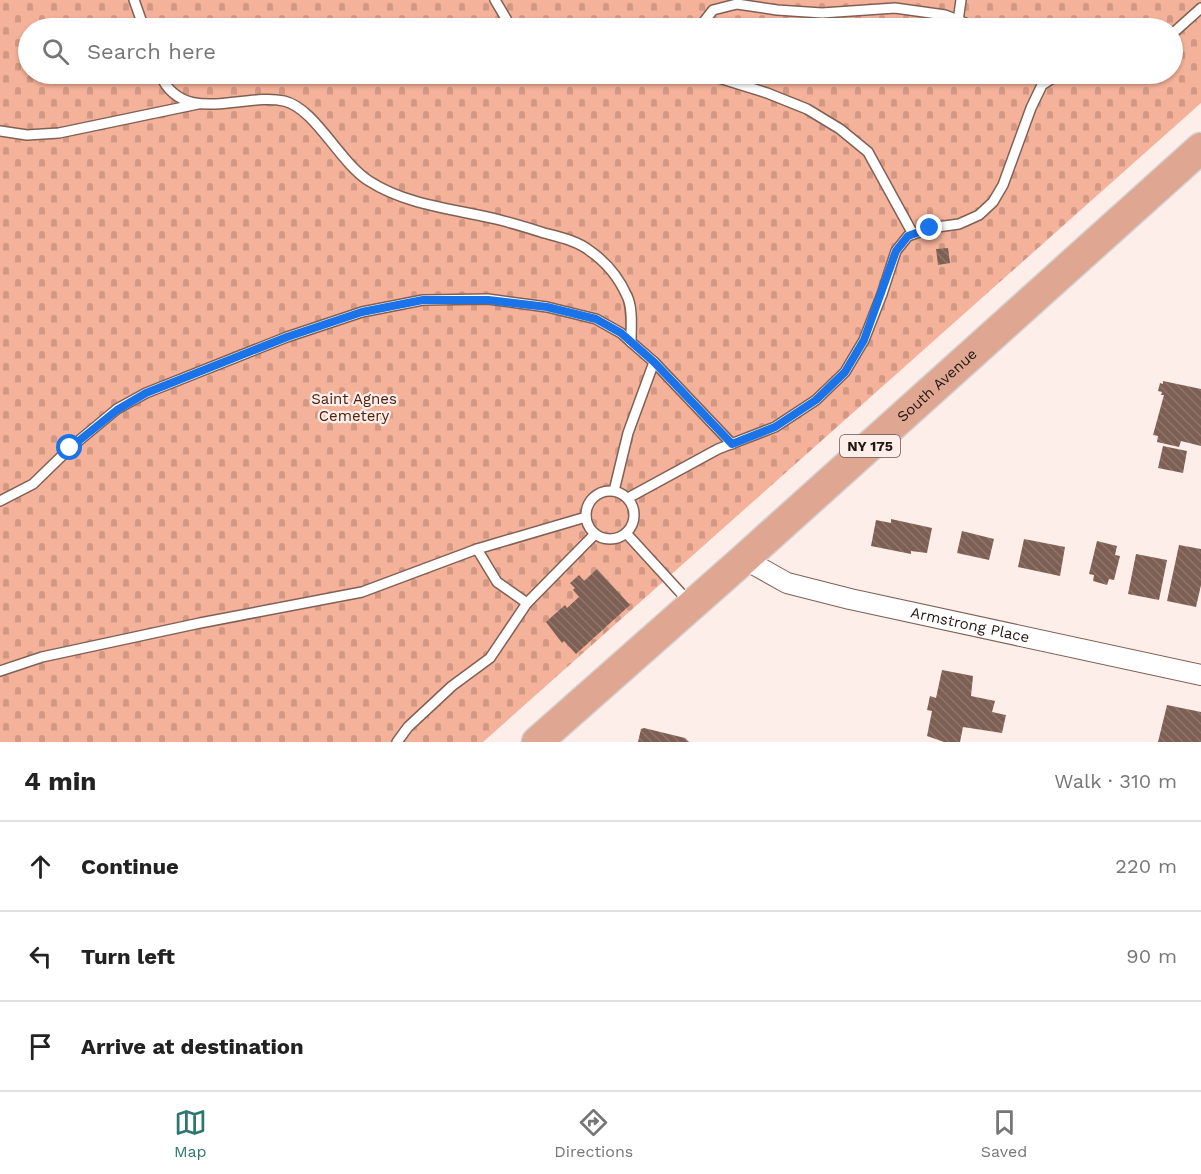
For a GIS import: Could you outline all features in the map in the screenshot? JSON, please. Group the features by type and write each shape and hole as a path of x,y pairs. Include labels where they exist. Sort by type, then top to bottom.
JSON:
{"main road":[{"name":"South Avenue","path":"537,742 1201,148"}],"street":[{"name":"Armstrong Place","path":"744,559 787,583 850,599 1201,675"}],"lane":[{"path":"134,0 140,18"},
{"path":"495,0 506,18"},
{"path":"958,18 961,0"},
{"path":"705,18 713,10 737,4 822,13 895,8 945,15 952,18"},
{"path":"1183,25 1201,8"},
{"path":"166,84 177,95 198,104"},
{"path":"738,84 807,109 868,152 913,234"},
{"path":"628,498 718,449 775,427 816,400 845,372 864,340 896,251 908,236 930,228 959,224 980,215 993,202 1003,185 1031,108 1043,84"},
{"path":"0,131 27,135 59,133 198,104 284,101 304,110 347,163 368,180 393,194 424,204 501,220 589,249 609,267 628,298 632,342"},
{"path":"0,501 33,484 70,448 117,410 146,393 287,337 362,312 423,300 488,300 547,307 596,319 621,333 654,362 732,444"},
{"path":"614,491 628,433 654,362"},
{"path":"614,491 628,498 634,512 634,520 626,533 619,538 611,539 595,534 589,528 586,517 588,504 592,498 599,493 614,491"},
{"path":"0,671 42,657 200,623 362,592 477,549 586,517"},
{"path":"626,533 692,605"},
{"path":"397,742 408,727 452,686 490,658 527,603 595,534"},
{"path":"477,549 497,582 527,603"}],"green space":[{"name":"Saint Agnes Cemetery","path":"0,0 1201,0 1201,103 483,742 0,742"}],"building":[{"path":"948,248 950,263 938,265 936,249"},
{"path":"1163,381 1201,389 1201,446 1181,441 1179,447 1157,442 1158,436 1153,435 1164,395 1158,391"},
{"path":"1163,446 1187,451 1183,473 1158,468"},
{"path":"891,519 932,528 927,553 911,551 911,554 871,546 876,520 891,523"},
{"path":"962,531 994,539 989,560 957,553"},
{"path":"1024,539 1065,547 1060,576 1018,567"},
{"path":"1097,541 1117,546 1115,555 1120,556 1114,580 1109,579 1107,585 1093,581 1094,575 1089,574"},
{"path":"1179,545 1201,549 1201,585 1196,607 1167,601"},
{"path":"1136,554 1167,560 1159,600 1128,594"},
{"path":"597,569 630,605 576,654 564,641 562,643 546,622 565,605 567,608 579,597 570,583 579,575 584,581"},
{"path":"942,670 973,676 971,696 995,701 992,712 1006,715 1002,733 963,727 960,742 944,742 927,736 932,711 927,710 930,696 936,698"},
{"path":"1167,705 1201,712 1201,742 1158,742"},
{"path":"641,729 685,738 689,742 638,742"}],"route":[{"path":"70,448 117,410 146,393 287,337 362,312 423,300 488,300 547,307 596,319 621,333 654,362 732,444 775,427 816,400 845,372 864,340 896,251 908,236 930,228"}]}
